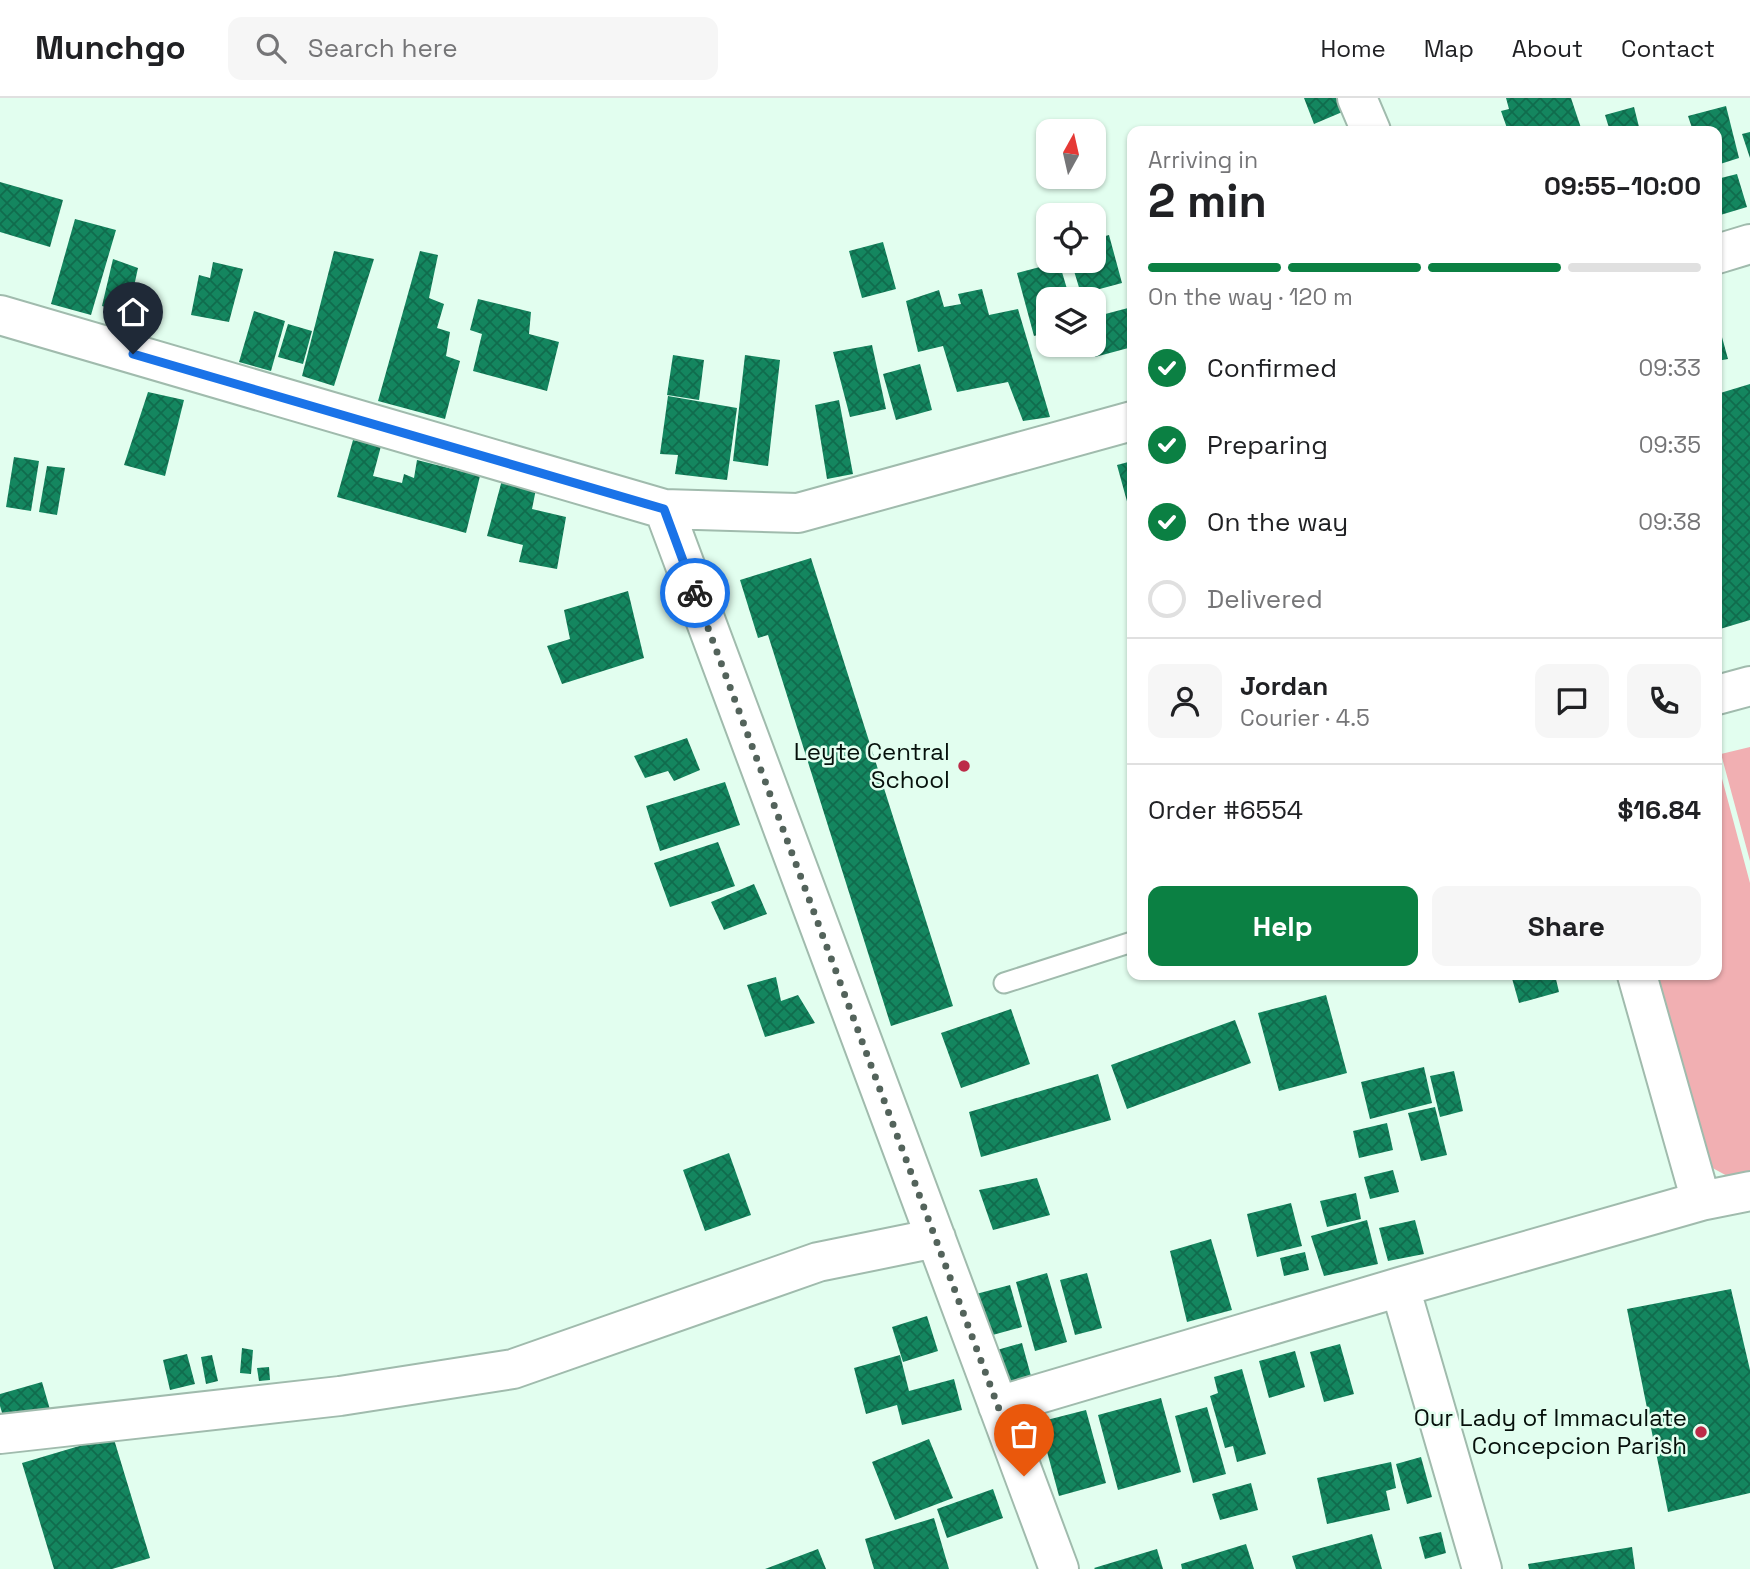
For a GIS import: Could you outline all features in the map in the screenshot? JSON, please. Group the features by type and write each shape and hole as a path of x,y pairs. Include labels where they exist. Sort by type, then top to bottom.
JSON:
{"street":[{"path":"1357,98 1369,126"},
{"path":"1722,252 1750,244"},
{"path":"0,315 664,509 798,513 1127,422"},
{"path":"664,509 1059,1569"},
{"path":"1722,693 1750,685"},
{"path":"1638,980 1701,1201"},
{"path":"998,1406 1400,1287 1701,1201 1750,1191"},
{"path":"0,1434 340,1396 513,1369 818,1262 936,1238"},
{"path":"1400,1287 1482,1569"}],"lane":[{"path":"1003,983 1127,944"}],"shaded area":[{"path":"1750,747 1750,861 1722,758 1722,754"},
{"path":"1722,779 1750,883 1750,1172 1731,1178 1707,1165 1655,980 1722,980"}],"building":[{"path":"1304,98 1342,98 1347,110 1314,124"},
{"path":"1506,98 1571,98 1580,126 1506,126 1501,111 1509,109"},
{"path":"1726,106 1739,158 1722,163 1722,126 1691,126 1688,116"},
{"path":"1634,107 1639,126 1608,126 1605,115"},
{"path":"1750,132 1750,158 1742,134"},
{"path":"1737,174 1747,207 1722,214 1722,178"},
{"path":"0,182 63,200 50,247 0,232"},
{"path":"75,219 116,230 91,315 51,304"},
{"path":"1109,235 1122,283 1106,287 1079,287 1075,273 1106,273 1106,236"},
{"path":"883,242 896,289 862,298 849,251"},
{"path":"334,251 374,259 334,386 302,376"},
{"path":"420,251 438,255 429,298 444,304 437,328 450,332 446,356 460,361 445,419 378,401"},
{"path":"113,259 138,268 128,314 102,306"},
{"path":"213,262 243,269 229,322 191,315 199,275 210,278"},
{"path":"1036,268 1036,273 1062,273 1066,287 1036,287 1036,335 1034,336 1017,273"},
{"path":"982,289 989,315 1018,309 1050,417 1023,421 1008,382 957,392 943,346 918,352 906,301 939,290 944,307 961,304 958,294"},
{"path":"478,299 531,312 529,334 559,342 547,391 473,371 482,334 470,330"},
{"path":"1127,308 1127,348 1106,354 1106,314"},
{"path":"254,311 285,321 271,371 239,362"},
{"path":"288,324 312,331 303,364 278,357"},
{"path":"1722,337 1728,359 1722,360"},
{"path":"872,345 886,409 850,417 833,352"},
{"path":"673,355 704,360 699,400 667,395"},
{"path":"745,355 780,360 768,466 733,461"},
{"path":"920,364 932,410 896,420 883,374"},
{"path":"1750,384 1750,620 1722,628 1722,392"},
{"path":"148,392 184,400 165,476 124,465"},
{"path":"668,396 737,408 727,480 675,474 678,455 660,454"},
{"path":"839,400 853,474 827,479 815,405"},
{"path":"353,440 381,446 373,476 402,483 404,474 414,478 417,460 480,476 466,533 337,497"},
{"path":"14,457 39,461 31,511 6,507"},
{"path":"1127,462 1127,501 1117,465"},
{"path":"47,466 65,468 57,515 39,512"},
{"path":"502,480 536,489 532,509 566,517 557,569 519,562 523,545 487,536"},
{"path":"811,558 953,1006 891,1026 768,635 758,638 740,580"},
{"path":"628,591 644,658 562,684 547,646 570,639 564,610"},
{"path":"687,738 700,770 674,781 668,771 645,778 634,756"},
{"path":"725,782 740,825 660,851 646,806"},
{"path":"718,842 735,886 670,907 654,863"},
{"path":"754,884 767,914 724,930 711,902"},
{"path":"776,977 781,1001 798,995 815,1023 765,1037 747,985"},
{"path":"1512,980 1556,980 1559,992 1519,1003"},
{"path":"1326,995 1347,1073 1279,1091 1258,1013"},
{"path":"1011,1009 1030,1064 961,1088 941,1033"},
{"path":"1235,1020 1251,1063 1127,1109 1111,1065"},
{"path":"1424,1067 1432,1103 1370,1119 1361,1082"},
{"path":"1454,1071 1463,1111 1440,1117 1430,1076"},
{"path":"1098,1074 1111,1120 981,1157 969,1112"},
{"path":"1435,1107 1447,1155 1421,1161 1408,1113"},
{"path":"1387,1123 1393,1150 1359,1158 1353,1131"},
{"path":"729,1153 751,1215 705,1231 683,1170"},
{"path":"1393,1170 1399,1192 1370,1199 1364,1177"},
{"path":"1037,1178 1050,1215 993,1230 979,1190"},
{"path":"1356,1193 1361,1219 1327,1227 1320,1201"},
{"path":"1291,1203 1302,1246 1257,1257 1247,1214"},
{"path":"1367,1220 1378,1264 1324,1276 1311,1236"},
{"path":"1415,1220 1424,1254 1388,1261 1379,1228"},
{"path":"1211,1239 1232,1310 1187,1322 1170,1251"},
{"path":"1305,1252 1309,1270 1284,1276 1280,1258"},
{"path":"1047,1273 1067,1342 1035,1351 1016,1282"},
{"path":"1087,1273 1102,1328 1075,1335 1060,1280"},
{"path":"1010,1285 1022,1327 989,1336 976,1294"},
{"name":"Our Lady of Immaculate Concepcion Parish","path":"1731,1289 1750,1370 1750,1493 1668,1512 1627,1309"},
{"path":"927,1316 938,1351 903,1362 892,1327"},
{"path":"1022,1343 1031,1376 1005,1383 997,1350"},
{"path":"1340,1344 1354,1394 1324,1402 1310,1352"},
{"path":"242,1348 253,1350 251,1374 240,1373"},
{"path":"1295,1351 1305,1387 1269,1398 1259,1361"},
{"path":"187,1354 195,1384 170,1390 163,1360"},
{"path":"212,1355 218,1381 206,1384 201,1357"},
{"path":"900,1355 909,1391 954,1379 962,1410 902,1425 897,1405 866,1414 854,1368"},
{"path":"269,1367 270,1380 259,1381 257,1368"},
{"path":"1242,1369 1266,1454 1237,1462 1233,1446 1225,1448 1210,1396 1218,1393 1214,1377"},
{"path":"42,1382 51,1413 6,1426 0,1406 0,1394"},
{"path":"1161,1398 1181,1472 1118,1490 1098,1415"},
{"path":"1207,1407 1226,1474 1193,1483 1175,1416"},
{"path":"1086,1410 1106,1483 1059,1496 1039,1422"},
{"path":"113,1436 150,1558 112,1569 54,1569 22,1463"},
{"path":"929,1439 953,1498 895,1520 872,1462"},
{"path":"1421,1457 1432,1497 1407,1504 1396,1464"},
{"path":"1391,1462 1396,1488 1386,1491 1390,1510 1327,1524 1317,1478"},
{"path":"1251,1483 1258,1510 1220,1520 1212,1494"},
{"path":"993,1489 1003,1518 947,1538 937,1509"},
{"path":"934,1518 949,1569 874,1569 865,1539"},
{"path":"1441,1532 1446,1553 1425,1559 1419,1537"},
{"path":"1372,1534 1382,1569 1296,1569 1292,1556"},
{"path":"1246,1544 1254,1569 1182,1569 1181,1564"},
{"path":"1632,1547 1635,1569 1529,1569 1528,1564"},
{"path":"818,1549 826,1569 765,1569"},
{"path":"1157,1549 1163,1569 1094,1568"}],"way so far":[{"path":"695,593 1024,1476"}],"place":[{"name":"Leyte Central School","path":"964,766"},
{"name":"Our Lady of Immaculate Concepcion Parish","path":"1701,1432"}],"route":[{"path":"133,354 664,509 695,593"}]}
